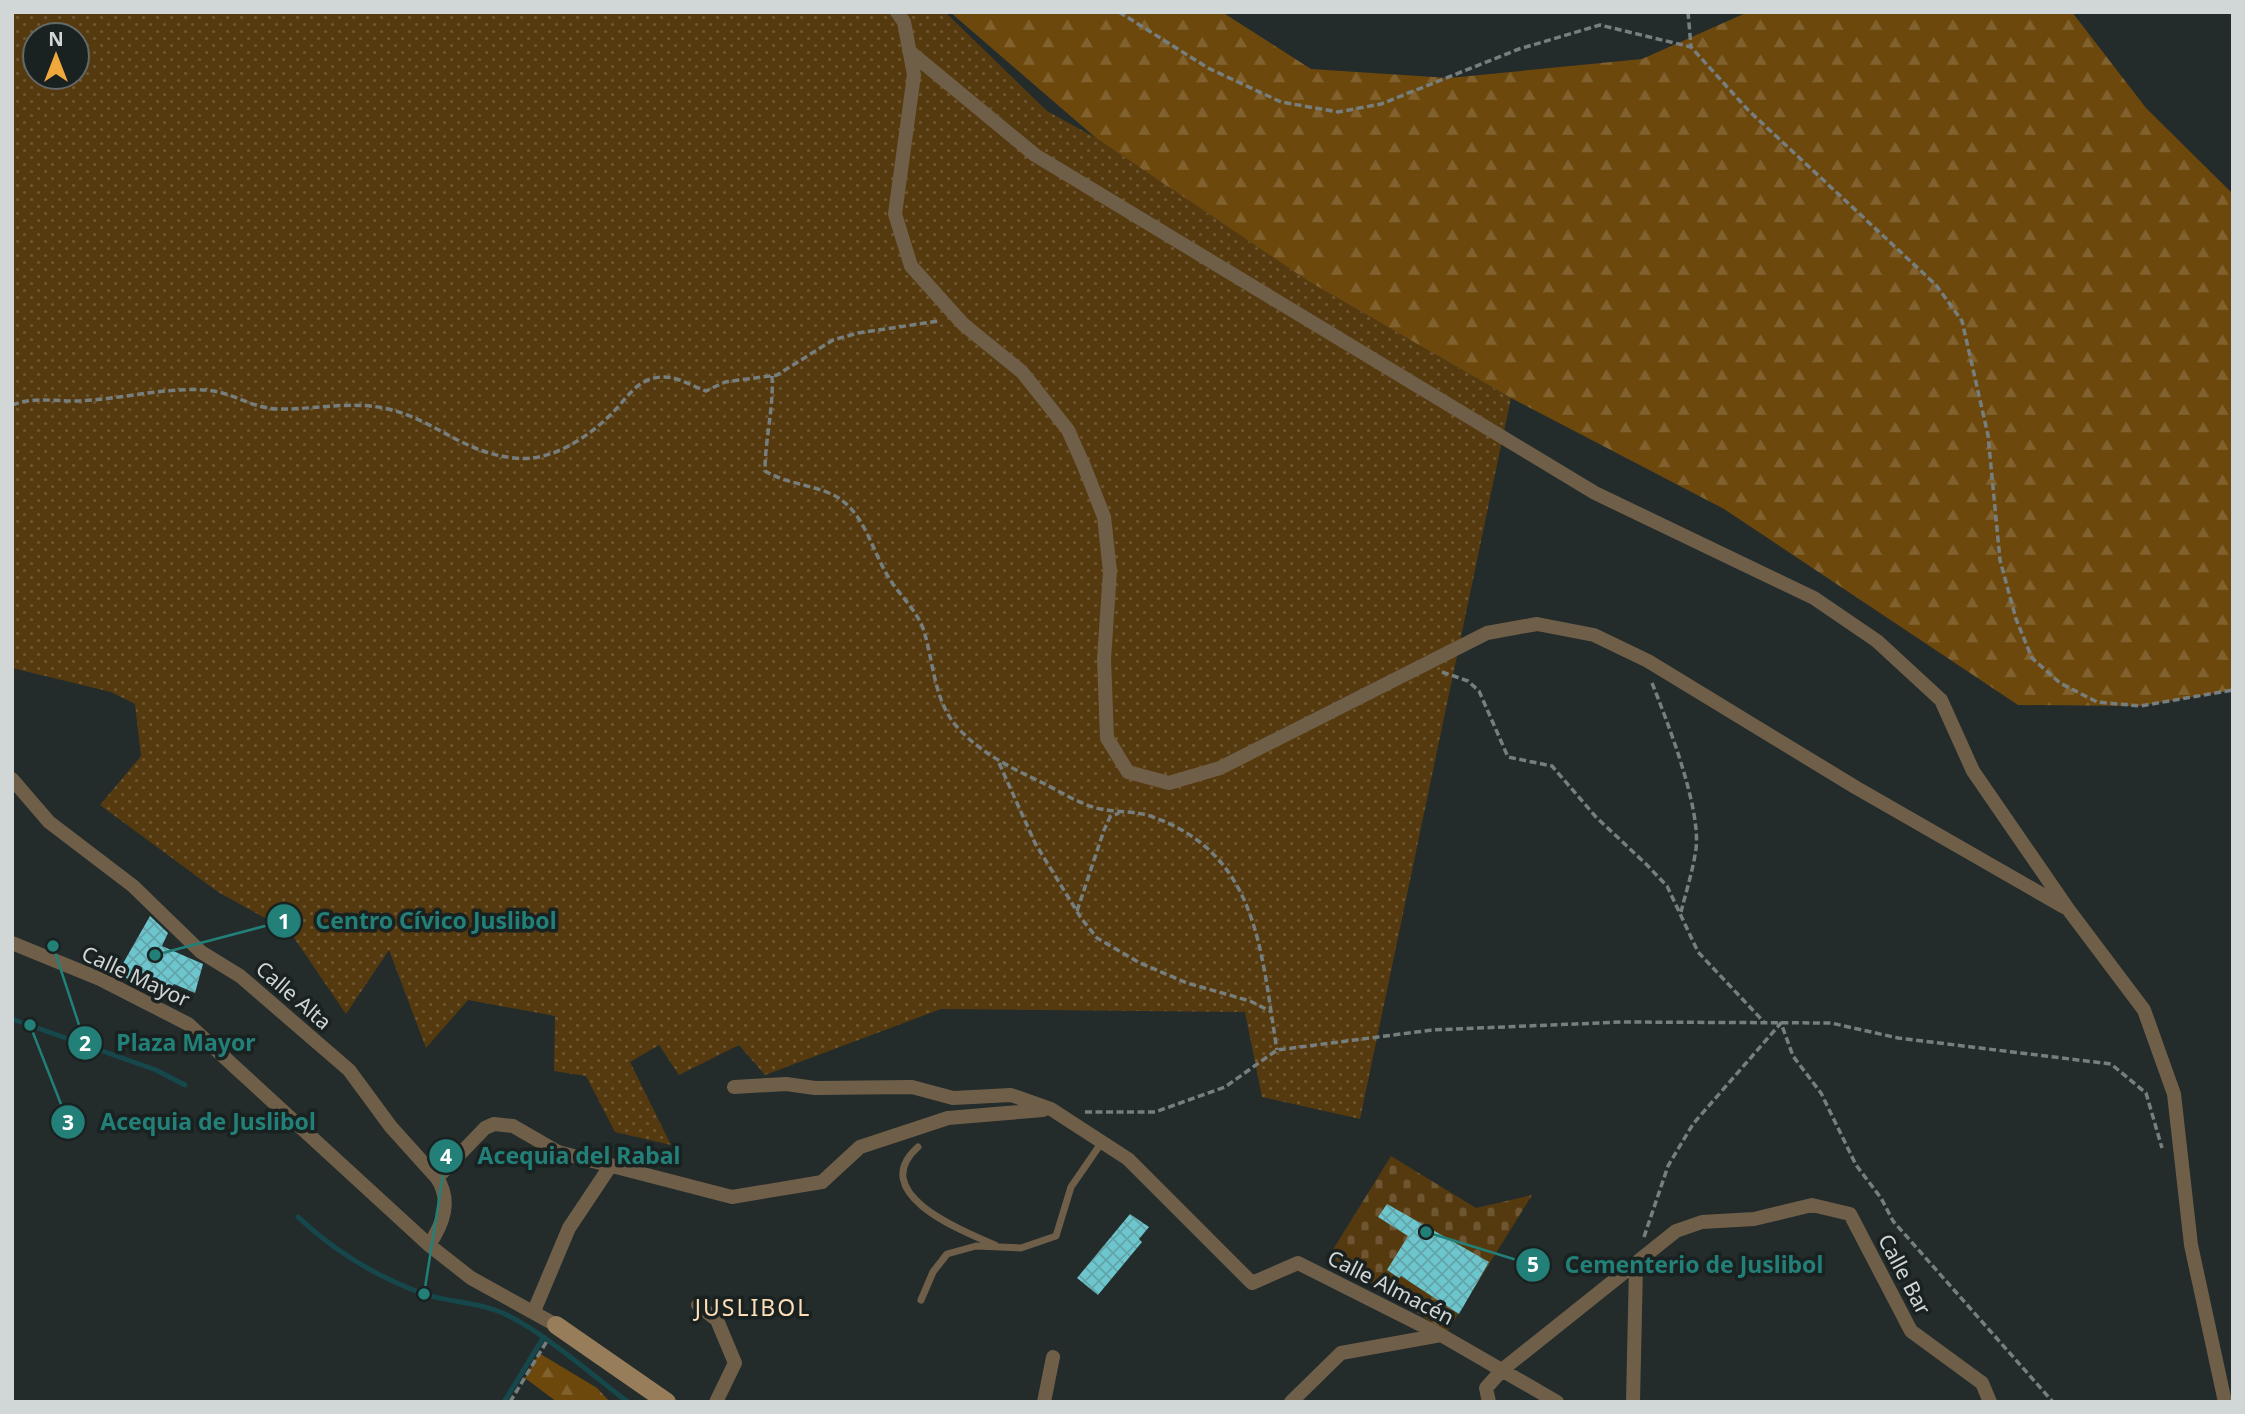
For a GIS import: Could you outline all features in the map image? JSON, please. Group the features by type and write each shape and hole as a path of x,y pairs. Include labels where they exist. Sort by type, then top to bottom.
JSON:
{"street":[{"path":"897,12 904,22 914,75 895,214 911,266 955,316 1022,372 1068,430 1104,517 1110,571 1104,659 1107,738 1128,772 1169,783 1220,768 1487,632 1537,624 1594,635 1648,661 1855,788 2068,909"},
{"path":"909,51 1035,155 1595,493 1814,598 1877,641 1941,699 1973,771 2068,909 2144,1010 2174,1094 2191,1245 2225,1402"},
{"name":"Calle Alta","path":"12,779 49,822 133,886 201,952 240,976 349,1070 391,1127 438,1178"},
{"name":"Calle Mayor","path":"12,943 100,979 188,1024 429,1245 471,1278 556,1325"},
{"name":"Calle Almacén","path":"734,1087 786,1084 815,1088 912,1087 953,1098 1011,1096 1051,1109 1128,1159 1252,1283 1298,1263 1441,1335 1558,1402"},
{"path":"429,1245 444,1215 446,1197 438,1178 485,1128 494,1124 513,1126 558,1152 732,1197 822,1182 860,1147 947,1118 1051,1109"},
{"path":"534,1311 569,1228 611,1165"},
{"name":"Calle Bar","path":"1636,1266 1676,1231 1702,1222 1754,1219 1812,1205 1850,1214 1911,1331 1982,1383 1990,1402"},
{"path":"1489,1402 1486,1388 1502,1370 1636,1266"},
{"path":"1633,1402 1636,1266"},
{"path":"698,1305 717,1320 735,1363 716,1402"},
{"path":"556,1325 667,1402"},
{"path":"1291,1402 1341,1353 1441,1335"},
{"path":"1044,1402 1052,1357"}],"lane":[{"path":"921,1300 933,1272 947,1254 958,1248 1021,1248 1056,1236 1071,1187 1102,1142"},
{"path":"918,1147 904,1162 903,1172 909,1191 924,1209 950,1226 999,1247"}],"path":[{"path":"1119,12 1208,68 1281,102 1338,112 1381,104 1519,49 1600,24 1691,47 1748,110 1936,285 1962,321 1988,435 2000,560 2016,619 2032,657 2060,683 2097,702 2140,706 2233,690"},
{"path":"1688,12 1691,47"},
{"path":"12,405 47,398 75,401 205,390 230,394 275,409 368,404 425,420 472,450 517,459 540,456 571,444 616,409 642,382 661,377 676,378 706,391 725,382 772,376 833,340 858,332 938,322 955,316"},
{"path":"772,376 774,395 765,446 765,471 806,488 829,493 856,514 889,578 923,628 942,705 959,729 998,761 1094,807 1153,817 1185,831 1225,865 1241,893 1258,942 1270,989 1277,1050"},
{"path":"1648,661 1650,677 1686,782 1694,821 1696,847 1680,914"},
{"path":"1422,666 1468,681 1479,691 1508,757 1552,766 1596,817 1667,886 1698,952 1764,1022"},
{"path":"998,761 1035,843 1097,938 1140,963 1187,982 1250,1001 1272,1012"},
{"path":"1077,911 1104,830 1110,817 1121,811"},
{"path":"1051,1109 1116,1114 1155,1112 1225,1087 1277,1050 1432,1030 1622,1022 1831,1023 1898,1038 2111,1064 2146,1093 2165,1156"},
{"path":"1636,1266 1655,1197 1686,1135 1781,1023"},
{"path":"1781,1023 1793,1056 1821,1093 1856,1165 1893,1221 2053,1402"},
{"path":"510,1402 543,1348"}],"green space":[{"path":"12,12 945,12 1047,111 1096,138 1308,281 1511,398 1360,1119 1262,1097 1245,1012 941,1009 765,1075 739,1045 679,1075 659,1045 630,1062 671,1145 615,1132 586,1076 554,1071 555,1016 468,1000 426,1048 389,950 346,1014 290,932 218,892 100,805 141,756 135,704 111,692 12,668"},
{"path":"950,12 1222,12 1311,69 1449,78 1642,59 1748,12 2072,12 2146,108 2233,194 2233,690 2140,706 2018,705 1724,509 1511,398 1308,281 1096,138"},
{"path":"1391,1156 1476,1208 1532,1195 1447,1332 1329,1256"},
{"path":"539,1353 597,1388 610,1402 557,1402 525,1378"}],"building":[{"path":"150,916 168,933 162,946 203,964 195,993 174,984 166,996 117,974"},
{"path":"1387,1204 1489,1262 1459,1314 1401,1276 1399,1278 1387,1270 1408,1236 1378,1217"},
{"path":"1130,1214 1149,1227 1139,1239 1142,1242 1098,1295 1077,1278"}],"waterway":[{"path":"12,1019 156,1070 185,1085"},
{"path":"298,1217 341,1252 390,1280 424,1294 497,1311 522,1323 628,1402"},
{"path":"504,1402 543,1338"}],"place":[{"name":"Plaza Mayor","path":"53,946"},
{"name":"Centro Cívico Juslibol","path":"155,955"},
{"name":"Acequia de Juslibol","path":"30,1025"},
{"name":"Cementerio de Juslibol","path":"1426,1232"},
{"name":"Acequia del Rabal","path":"424,1294"}],"district":[{"name":"JUSLIBOL","path":"753,1307"}]}
